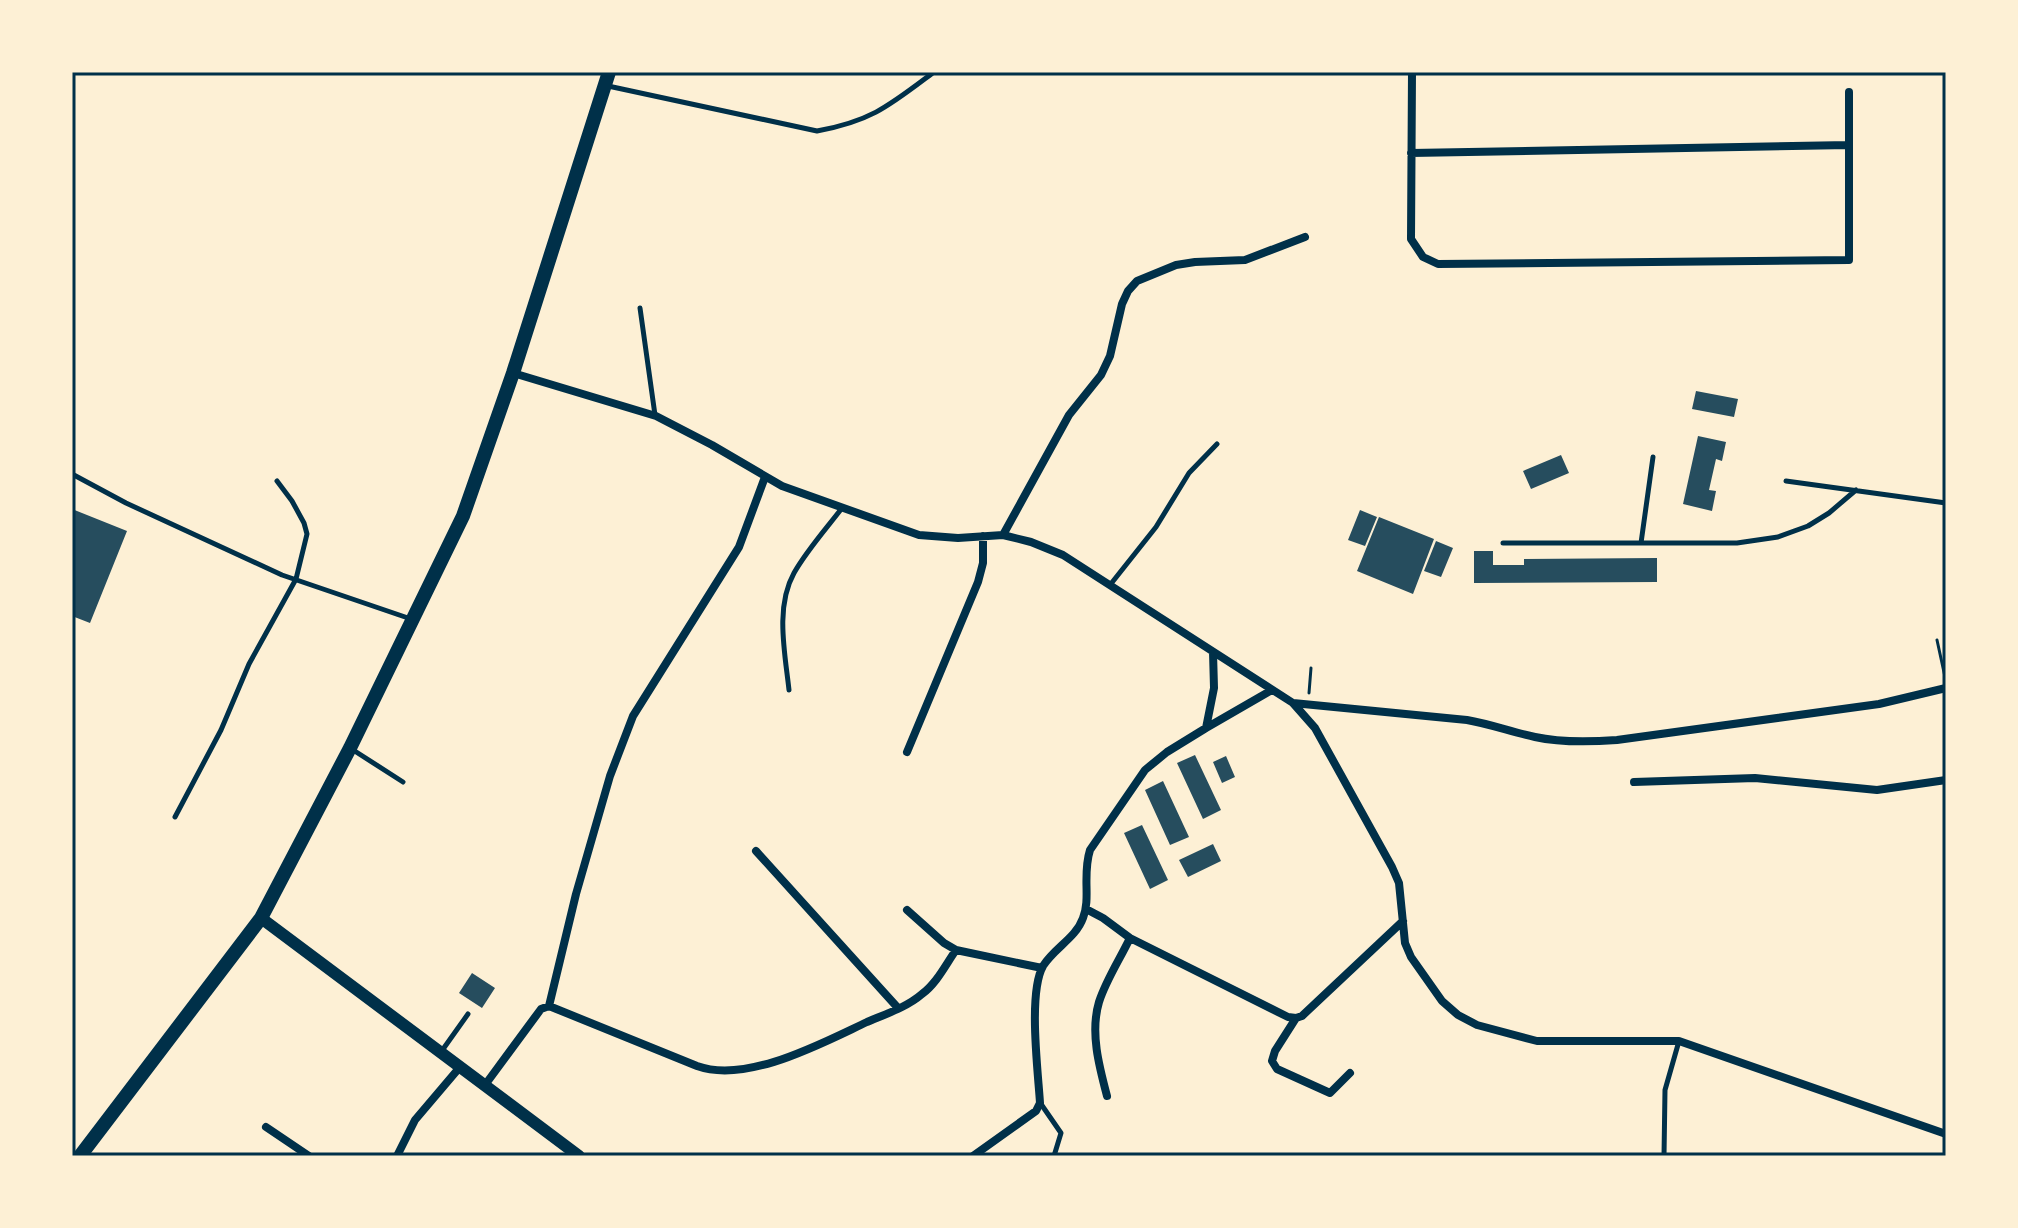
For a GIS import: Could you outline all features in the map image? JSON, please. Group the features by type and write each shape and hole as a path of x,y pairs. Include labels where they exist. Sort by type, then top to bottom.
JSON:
{"main road":[{"path":"80,1156 261,918 350,748 463,516 610,76"}],"street":[{"path":"1412,72 1411,239 1423,257 1438,264 1849,260 1849,92"},
{"path":"1411,153 1849,145"},
{"path":"1003,535 1069,415 1101,375 1110,356 1122,304 1137,281 1176,265 1245,260 1305,237"},
{"path":"513,373 656,416 765,477 919,535 938,538 1003,535 1063,555 1293,703 1315,728 1392,867 1399,883 1405,943 1411,957 1434,990 1458,1015 1477,1025 1537,1041 1679,1041 1946,1134"},
{"path":"549,1006 576,894 610,776 633,716 739,547 765,477"},
{"path":"907,752 978,582 983,563 983,536"},
{"path":"1206,728 1214,688 1213,652"},
{"path":"1293,703 1467,720 1534,737 1591,742 1865,706 1946,688"},
{"path":"973,1156 1036,1111 1040,1103 1035,1037 1038,981 1042,968 1078,928 1086,909 1085,865 1090,850 1145,770 1167,752 1272,690"},
{"path":"1634,782 1755,778 1877,790 1946,780"},
{"path":"756,851 898,1008"},
{"path":"1086,909 1130,938 1288,1017 1296,1018 1302,1016 1403,921"},
{"path":"907,910 956,950 1042,968"},
{"path":"261,918 579,1156"},
{"path":"1107,1096 1096,1042 1097,1011 1106,985 1130,938"},
{"path":"485,1085 541,1009 549,1006 712,1071 725,1071 795,1056 911,1002 930,987 956,950"},
{"path":"1296,1018 1275,1051 1272,1061 1277,1069 1330,1093 1350,1073"},
{"path":"397,1156 415,1120 460,1067"},
{"path":"266,1127 309,1156"}],"lane":[{"path":"610,76 817,131 841,127 880,112 934,72"},
{"path":"640,308 656,416"},
{"path":"1109,585 1156,527 1189,473 1217,444"},
{"path":"1641,543 1653,457"},
{"path":"72,474 126,503 296,579 412,619"},
{"path":"175,817 221,730 249,664 296,579 307,534 292,501 277,481"},
{"path":"1786,481 1946,503"},
{"path":"1503,543 1737,543 1778,537 1808,526 1856,490"},
{"path":"789,690 784,614 786,594 793,574 843,507"},
{"path":"350,748 403,782"},
{"path":"441,1052 468,1014"},
{"path":"1664,1156 1665,1090 1679,1041"},
{"path":"1040,1103 1061,1133 1054,1156"}],"path":[{"path":"1937,640 1946,680"},
{"path":"1307,705 1311,668"}],"building":[{"path":"1696,391 1738,399 1734,417 1692,409"},
{"path":"1698,436 1726,442 1722,461 1716,459 1709,490 1716,491 1712,511 1683,504"},
{"path":"1561,455 1569,473 1531,489 1523,471"},
{"path":"72,509 127,531 90,623 72,616"},
{"path":"1360,510 1377,517 1365,546 1348,540"},
{"path":"1379,517 1434,539 1413,594 1357,571"},
{"path":"1436,541 1453,548 1441,577 1424,571"},
{"path":"1474,551 1493,551 1493,565 1524,565 1524,559 1657,558 1657,582 1474,583"},
{"path":"1195,755 1221,810 1203,819 1177,763"},
{"path":"1226,756 1235,777 1222,783 1213,762"},
{"path":"1163,781 1189,837 1170,845 1145,790"},
{"path":"1142,825 1168,880 1150,889 1124,833"},
{"path":"1213,844 1221,861 1188,877 1179,860"},
{"path":"472,973 495,988 482,1008 459,993"}]}
